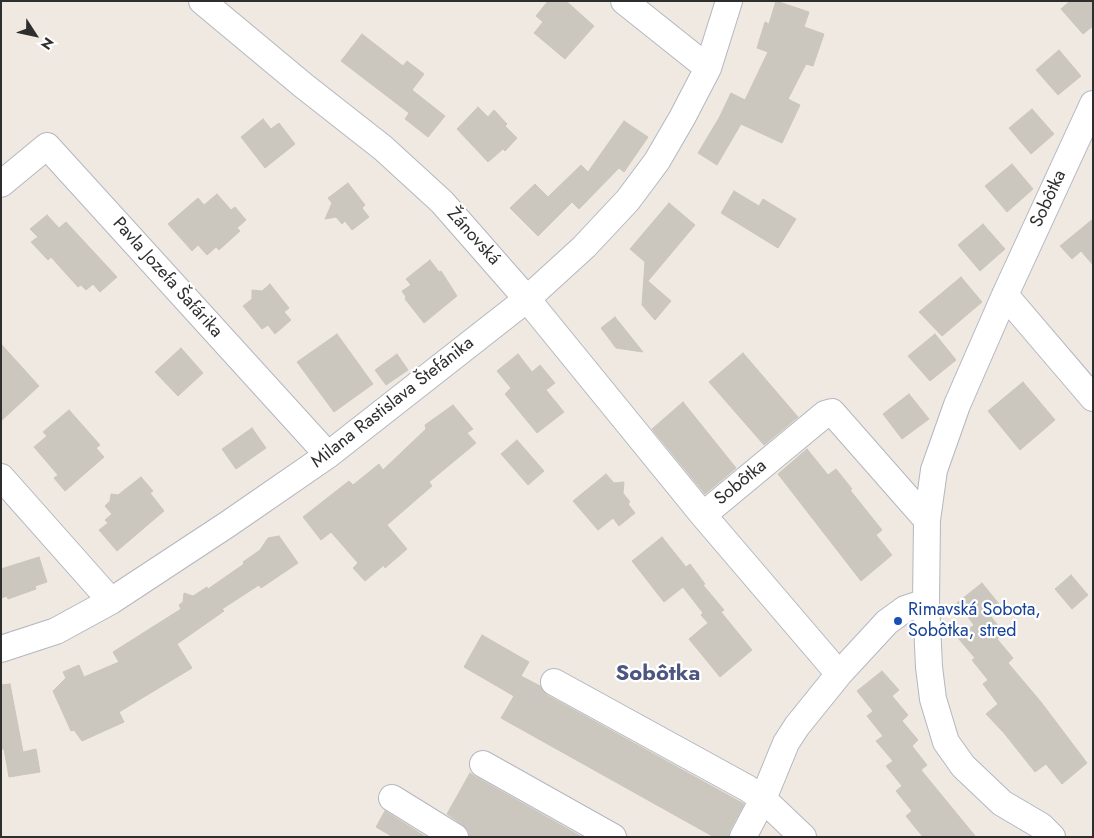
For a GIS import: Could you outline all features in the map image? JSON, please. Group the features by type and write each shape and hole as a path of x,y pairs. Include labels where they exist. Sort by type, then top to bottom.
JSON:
{"street":[{"name":"Žánovská","path":"202,1 304,86 383,148 442,202 527,299 702,515"},
{"path":"624,1 708,68"},
{"name":"Milana Rastislava Štefánika","path":"1,649 56,631 111,602 328,455 527,299 584,247 628,200 657,161 708,68 730,1"},
{"name":"Sobôtka","path":"1052,837 1041,826 1002,803 963,766 946,742 933,699 929,668 926,602 927,520 934,470 958,405 1004,295 1093,104"},
{"name":"Pavla Jozefa Šafárika","path":"1,184 47,146 328,455"},
{"path":"1004,295 1093,398"},
{"name":"Sobôtka","path":"839,674 702,515 825,414 832,412 927,520"},
{"path":"1,477 111,602"},
{"path":"743,837 763,799 786,743 797,726 839,674 887,622 905,609 926,602"},
{"path":"554,682 747,788 763,799 803,837"},
{"path":"483,764 597,833"},
{"path":"392,798 455,837"}],"building":[{"path":"548,1 566,1 594,26 565,59 534,33 543,22 536,16"},
{"path":"776,1 809,12 804,27 824,34 813,66 806,64 788,99 800,105 782,143 741,124 717,165 698,153 719,118 731,93 745,100 768,52 757,48 765,22 769,24"},
{"path":"1070,1 1093,1 1093,26 1083,34 1061,9"},
{"path":"362,34 403,66 407,61 424,74 412,90 445,116 428,137 405,119 409,113 341,61"},
{"path":"1059,50 1081,76 1058,95 1036,70"},
{"path":"478,107 488,117 494,110 507,124 505,126 517,138 505,151 503,149 488,162 457,129"},
{"path":"1032,109 1054,134 1031,154 1009,128"},
{"path":"263,119 271,129 279,123 295,144 265,168 241,137"},
{"path":"624,121 648,137 624,172 619,168 579,209 572,202 538,236 510,208 535,184 548,197 581,165 588,172"},
{"path":"1012,164 1033,189 1007,212 985,186"},
{"path":"348,183 365,205 362,208 369,217 352,230 345,221 342,224 336,217 325,219 332,203 328,198"},
{"path":"734,191 759,206 763,199 796,219 778,248 721,213"},
{"path":"217,194 231,210 235,207 246,220 237,228 240,231 219,250 216,247 207,255 198,245 192,251 168,224 198,198 204,205"},
{"path":"669,203 695,225 648,281 671,301 655,320 642,305 645,262 630,249"},
{"path":"47,215 59,228 66,222 117,277 100,292 93,284 86,290 81,285 78,287 51,257 48,260 31,242 38,237 30,229"},
{"path":"1093,219 1093,265 1081,251 1072,259 1060,246"},
{"path":"983,224 1005,249 980,271 958,245"},
{"path":"430,260 439,272 441,271 457,296 424,323 405,299 406,297 402,291 411,285 406,279"},
{"path":"961,277 982,302 942,336 919,312"},
{"path":"270,284 289,308 284,312 291,320 275,334 268,325 262,329 243,306 252,299 252,290 262,291"},
{"path":"615,317 643,352 616,348 601,328"},
{"path":"337,334 373,384 334,412 297,362"},
{"path":"935,334 956,360 930,381 908,356"},
{"path":"1,344 39,386 1,421"},
{"path":"181,348 203,373 178,396 155,372"},
{"path":"743,353 798,417 764,445 709,382"},
{"path":"397,354 408,370 386,385 375,370"},
{"path":"518,354 532,372 540,365 555,383 546,390 564,412 537,433 505,394 511,388 497,371"},
{"path":"1023,382 1055,420 1020,450 988,411"},
{"path":"909,394 929,419 902,439 883,414"},
{"path":"683,402 736,468 705,494 652,429"},
{"path":"453,405 473,429 467,433 476,443 429,482 432,486 387,525 407,549 385,568 384,565 365,581 353,568 358,563 331,532 321,540 303,517 349,481 353,485 379,464 383,470 426,429 425,425"},
{"path":"69,410 100,445 96,448 104,457 65,491 54,478 58,475 34,447 47,436 43,432"},
{"path":"252,428 266,448 236,469 222,449"},
{"path":"517,440 544,471 528,485 501,454"},
{"path":"807,449 828,475 836,469 882,530 876,535 892,555 861,581 778,474"},
{"path":"606,474 614,483 624,482 623,493 635,513 619,526 613,518 598,530 573,501"},
{"path":"141,477 153,491 150,493 164,511 117,551 99,530 108,523 105,520 112,514 105,506 110,501 111,494 118,495"},
{"path":"279,536 298,563 261,588 259,585 222,609 224,611 177,644 192,668 119,712 124,722 82,741 74,730 71,731 53,691 66,678 63,672 79,665 84,677 119,662 113,652 181,609 179,605 183,602 184,593 193,596 207,587 208,589 244,564 243,562 260,550 268,538"},
{"path":"662,537 686,567 690,564 705,584 703,585 724,610 721,612 752,650 720,677 689,639 708,623 701,615 703,613 683,587 664,602 632,561"},
{"path":"39,557 47,582 35,586 36,589 8,599 7,596 1,598 1,569"},
{"path":"1071,575 1088,595 1072,609 1055,589"},
{"path":"982,583 999,604 988,613 1004,633 997,639 1013,658 1008,663 1041,702 1087,763 1062,784 1046,764 1035,772 986,714 998,704 983,684 988,680 972,660 975,658 958,638 974,625 957,603"},
{"path":"482,635 529,662 521,676 540,686 547,695 744,804 728,837 714,837 501,718 514,696 464,667"},
{"path":"882,671 899,690 892,696 908,715 902,721 918,740 912,746 927,765 921,770 976,837 923,837 906,816 912,811 896,791 902,786 886,766 893,761 876,741 883,736 867,716 873,711 857,691"},
{"path":"10,684 23,752 36,749 40,772 9,777 4,749 1,749 1,685"},
{"path":"470,773 582,837 470,837 468,830 463,825 447,814"},
{"path":"385,811 426,837 393,837 376,827"}],"place":[{"name":"Rimavská Sobota, Sobôtka, stred","path":"898,621"}],"district":[{"name":"Sobôtka","path":"658,675"}]}
